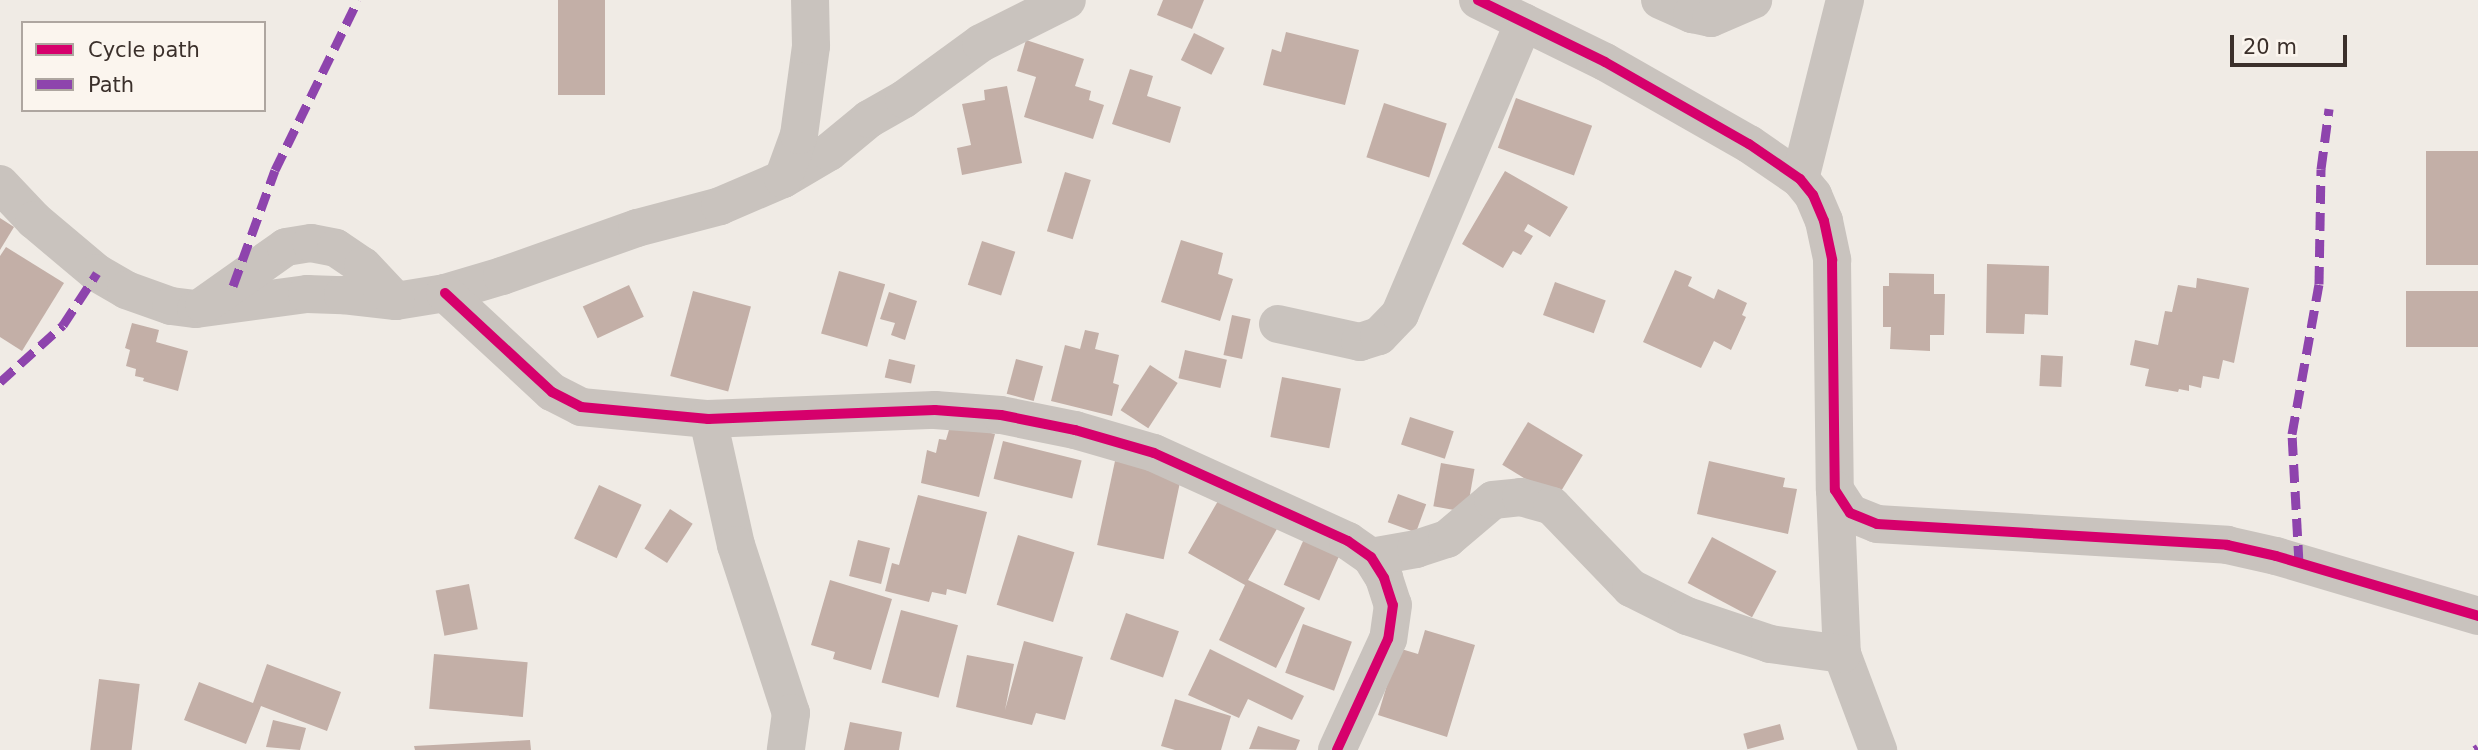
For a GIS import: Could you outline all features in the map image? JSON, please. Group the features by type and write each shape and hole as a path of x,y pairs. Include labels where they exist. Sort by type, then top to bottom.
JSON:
{"street":[{"path":"783,179 799,135 811,46 810,0"},
{"path":"0,184 34,220 97,273 126,290 171,306 196,309 307,294 396,301 445,293 502,276 637,228 720,206 783,179 829,152 869,119 904,99 981,43 1067,0"},
{"path":"1660,0 1692,14 1711,18 1753,0"},
{"path":"1800,179 1845,0"},
{"path":"1278,324 1360,342 1379,336 1400,314 1499,8 1617,69 1749,144 1800,179 1813,195 1824,221 1832,260 1835,490 1842,654 1878,750"},
{"path":"196,309 286,247 312,243 336,248 363,267 396,301"},
{"path":"445,293 552,392 581,407 708,419 935,410 1001,415 1075,430 1154,453 1307,520 1348,541 1371,557 1384,578 1392,605 1388,639 1338,750"},
{"path":"708,419 736,545 791,713 786,750"},
{"path":"1835,490 1850,513 1877,524 2227,545 2276,556 2478,616"},
{"path":"1371,557 1416,549 1447,539 1493,500 1521,497 1552,506 1631,589 1687,616 1770,645 1842,654"}],"building":[{"path":"558,0 605,0 605,95 558,95"},
{"path":"1163,0 1204,0 1192,29 1157,15"},
{"path":"1286,32 1359,50 1345,105 1263,85 1272,49 1281,52"},
{"path":"1194,33 1225,48 1211,75 1181,60"},
{"path":"1026,40 1084,59 1075,86 1091,91 1089,100 1104,105 1093,139 1024,117 1036,77 1017,71"},
{"path":"1130,69 1153,76 1147,96 1181,107 1170,143 1112,124"},
{"path":"1007,86 1022,163 962,175 957,148 971,145 962,104 985,100 984,90"},
{"path":"1516,98 1592,126 1574,176 1498,148"},
{"path":"1384,103 1447,123 1429,178 1366,157"},
{"path":"2426,151 2478,151 2478,265 2426,265"},
{"path":"1505,171 1568,207 1550,237 1528,224 1524,231 1533,236 1521,255 1513,251 1503,268 1462,244"},
{"path":"1065,172 1091,180 1073,239 1047,231"},
{"path":"0,218 14,227 0,250"},
{"path":"1181,240 1223,253 1218,274 1233,279 1220,321 1161,302"},
{"path":"982,241 1015,252 1001,296 968,285"},
{"path":"6,247 64,283 22,351 0,337 0,256"},
{"path":"1987,264 2049,266 2048,315 2025,314 2024,334 1986,333"},
{"path":"1675,270 1692,277 1688,286 1714,299 1718,289 1747,303 1742,315 1746,317 1731,350 1714,341 1701,368 1643,342"},
{"path":"839,271 885,284 867,347 821,333"},
{"path":"1889,273 1934,274 1934,294 1945,294 1944,335 1930,335 1930,351 1890,349 1891,327 1883,327 1883,286 1889,286"},
{"path":"2197,278 2249,288 2234,363 2223,360 2219,379 2203,376 2201,388 2189,385 2189,391 2179,389 2178,392 2145,386 2149,369 2130,365 2135,340 2158,345 2165,311 2172,312 2178,285 2196,288"},
{"path":"1555,282 1606,300 1594,333 1543,315"},
{"path":"629,285 644,317 598,338 583,307"},
{"path":"693,291 751,307 728,392 670,376"},
{"path":"2406,291 2478,291 2478,347 2406,347"},
{"path":"889,292 917,301 905,340 891,335 895,323 880,319"},
{"path":"1232,315 1251,319 1242,359 1223,355"},
{"path":"132,323 159,330 156,342 188,351 178,391 143,381 144,378 135,376 136,369 126,366 130,350 125,348"},
{"path":"1085,330 1099,333 1095,349 1119,355 1113,383 1119,385 1112,416 1051,401 1065,345 1080,349"},
{"path":"1185,350 1227,360 1220,388 1178,378"},
{"path":"2041,355 2063,356 2061,387 2039,386"},
{"path":"889,359 915,365 911,384 885,378"},
{"path":"1016,359 1043,366 1034,401 1007,394"},
{"path":"1150,365 1178,383 1148,428 1121,410"},
{"path":"1282,377 1341,388 1329,448 1270,437"},
{"path":"1410,417 1454,431 1445,459 1401,445"},
{"path":"1528,422 1583,455 1557,498 1502,465"},
{"path":"951,423 995,434 979,497 921,483 927,450 936,453 939,439 946,440"},
{"path":"1003,441 1082,461 1072,498 994,479"},
{"path":"1115,461 1182,475 1164,559 1097,545"},
{"path":"1709,461 1785,478 1783,487 1797,489 1788,534 1697,514"},
{"path":"1441,463 1474,469 1467,512 1433,506"},
{"path":"599,485 642,505 617,558 574,538"},
{"path":"1222,494 1278,527 1248,580 1305,608 1276,668 1219,640 1245,585 1188,553"},
{"path":"1398,494 1426,504 1416,532 1388,522"},
{"path":"918,495 987,512 966,594 947,589 946,595 932,592 929,602 885,591 892,563 899,565"},
{"path":"670,509 693,524 667,563 644,548"},
{"path":"1018,535 1074,552 1053,622 997,605"},
{"path":"1712,537 1776,571 1752,617 1688,583"},
{"path":"1304,539 1340,555 1319,601 1284,585"},
{"path":"858,540 890,548 881,584 849,576"},
{"path":"830,580 892,599 871,670 833,659 835,652 811,645"},
{"path":"469,584 478,629 444,636 436,590"},
{"path":"901,610 958,625 939,698 882,682"},
{"path":"1126,613 1179,631 1163,678 1110,659"},
{"path":"1303,624 1352,642 1334,691 1285,673"},
{"path":"1425,630 1475,645 1447,737 1378,715 1398,648 1418,654"},
{"path":"1024,641 1083,657 1065,720 1036,713 1032,725 956,707 967,655 1014,664 1005,710"},
{"path":"1210,649 1304,696 1292,720 1248,699 1239,718 1188,695"},
{"path":"434,654 528,662 523,717 429,709"},
{"path":"267,664 341,692 327,731 261,706 246,744 184,720 199,682 253,703"},
{"path":"99,679 140,684 132,750 90,750"},
{"path":"1175,699 1231,716 1221,750 1175,750 1161,746"},
{"path":"273,720 306,728 300,750 266,747"},
{"path":"850,722 902,732 899,750 844,750"},
{"path":"1780,724 1784,739 1747,749 1743,734"},
{"path":"1258,726 1300,740 1296,750 1249,749"},
{"path":"530,740 531,750 415,750 414,746"}],"marked path":[{"path":"233,286 275,170 358,0"},
{"path":"2299,563 2292,434 2319,284 2321,169 2329,109"},
{"path":"0,382 63,325 97,273"}],"cycle path":[{"path":"1478,0 1605,62 1749,144 1800,179 1813,195 1824,221 1832,260 1835,490 1850,513 1877,524 2227,545 2276,556 2478,616"},
{"path":"445,293 552,392 581,407 708,419 935,410 1001,415 1075,430 1154,453 1348,541 1371,557 1384,578 1393,605 1388,639 1337,750"}]}
